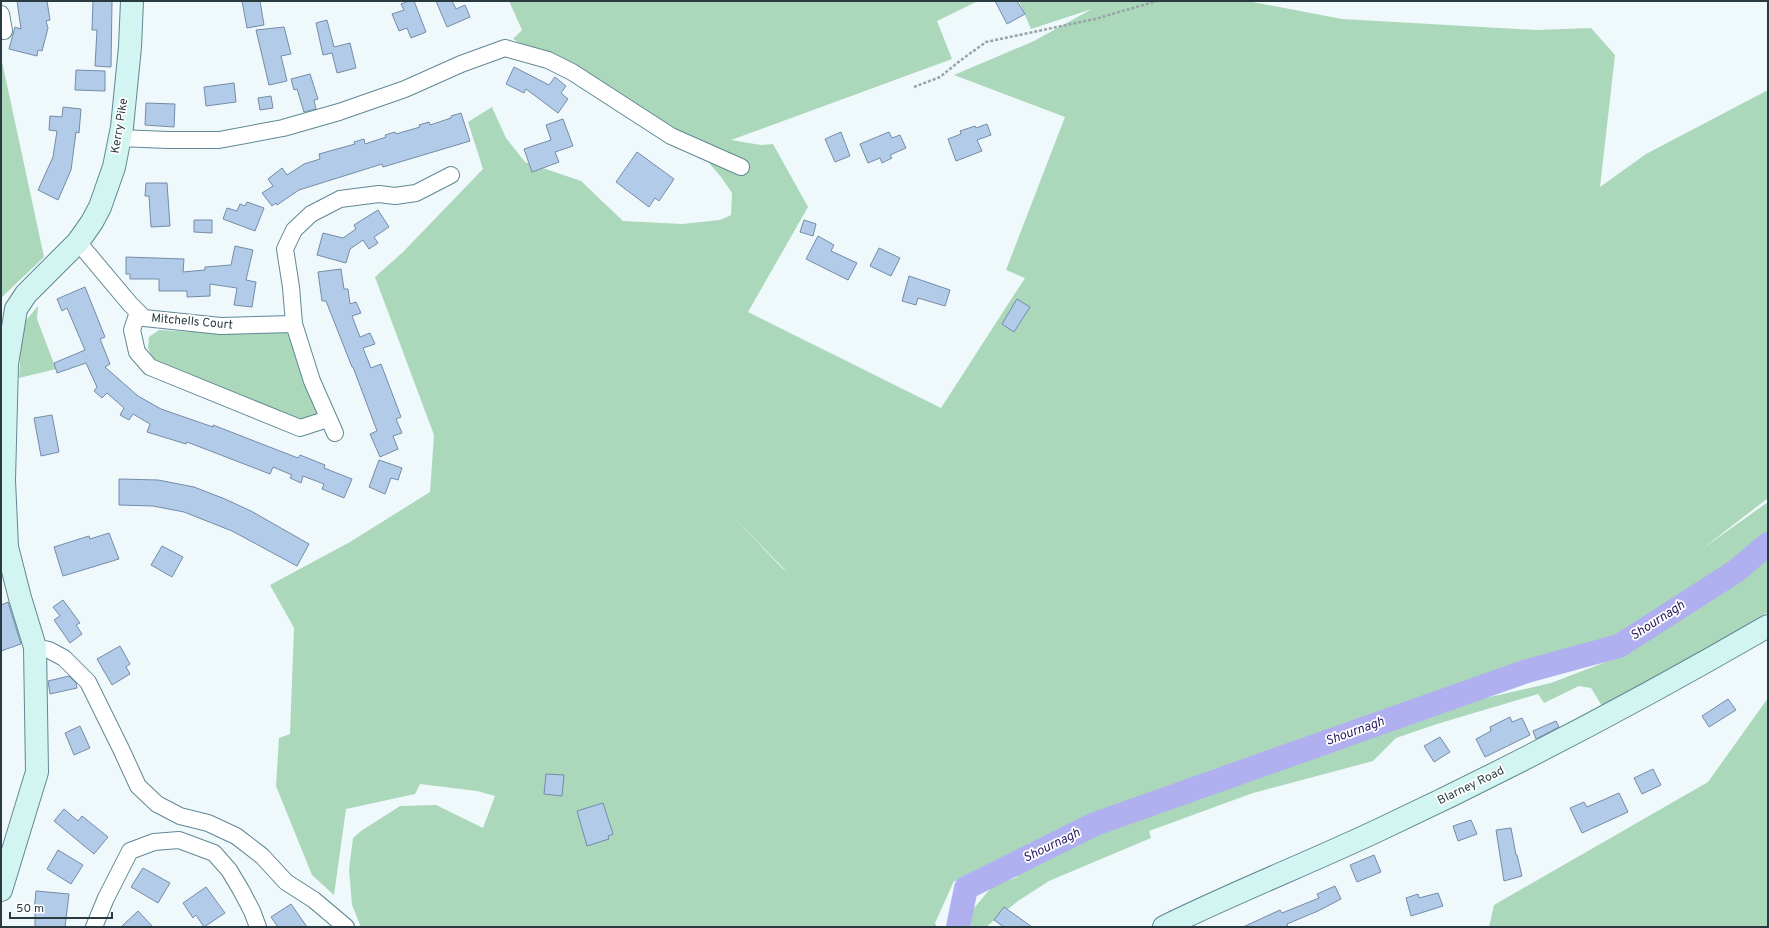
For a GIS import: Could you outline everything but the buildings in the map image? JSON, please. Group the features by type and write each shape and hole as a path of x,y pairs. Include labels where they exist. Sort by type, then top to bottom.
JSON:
{"street":[{"name":"Kerry Pike","path":"1,890 37,772 35,647 20,598 7,547 4,480 7,364 16,309 26,294 78,242 92,222 99,210 114,167 128,72 132,1"},
{"path":"1,14 4,31"},
{"path":"119,138 219,140 283,128 354,107 405,89 461,64 505,48 548,60 566,69 671,136 741,167"},
{"path":"138,312 132,330 137,352 150,367 300,428 332,426 312,381 294,324 291,287 285,249 294,230 311,214 340,199 378,194 395,196 416,193 451,175"},
{"name":"Mitchells Court","path":"78,242 130,304 144,318 221,326 294,324"},
{"name":"Blarney Road","path":"1164,927 1222,899 1346,845 1467,788 1586,728 1768,626"},
{"path":"35,647 49,650 64,658 88,682 138,786 157,804 180,816 208,823 236,836 262,856 286,882 314,900 346,927"},
{"path":"179,840 180,816"},
{"path":"94,927 106,898 130,851 154,842 179,840 214,853 228,870 241,890 252,911 258,927"}],"path":[{"path":"914,87 940,77 986,42 1095,20 1157,1"}],"green space":[{"path":"509,1 978,1 937,21 952,59 731,140 761,145 773,144 808,207 748,312 941,408 1025,278 1006,270 1065,117 954,75 1034,41 1092,9 1031,29 1019,1 1247,1 1342,19 1537,30 1591,28 1615,55 1600,187 1646,154 1768,90 1768,498 1702,549 1768,502 1768,533 1699,586 1620,636 1437,695 1420,713 1551,683 1611,660 1733,579 1768,550 1768,612 1604,709 1591,688 1579,686 1544,703 1538,694 1437,724 1396,738 1373,761 1253,793 1149,831 1151,838 1049,881 1018,901 986,927 967,927 971,912 994,884 1019,877 954,881 935,923 937,927 361,927 352,905 349,869 353,838 361,831 400,806 436,805 483,828 495,796 477,791 420,784 415,794 346,809 334,895 312,875 276,786 279,738 290,734 294,628 270,585 350,542 430,492 434,435 375,277 403,252 483,169 468,122 492,107 506,138 525,162 581,181 623,221 682,224 720,220 731,215 732,193 721,177 689,140 631,104 571,62 537,48 525,46 513,39 522,30","holes":["728,511 788,573 781,567"]},
{"path":"1,57 44,257 1,298"},
{"path":"38,306 37,319 56,369 19,378 23,324"},
{"path":"159,330 230,334 268,331 287,333 296,343 320,414 308,423 253,400 195,380 154,361 148,348 149,337"},
{"path":"1768,698 1768,927 1489,927 1494,905 1708,782"}],"waterway":[{"name":"Shournagh","path":"958,927 966,888 1095,824 1527,671 1619,646 1736,571 1768,544"}]}
